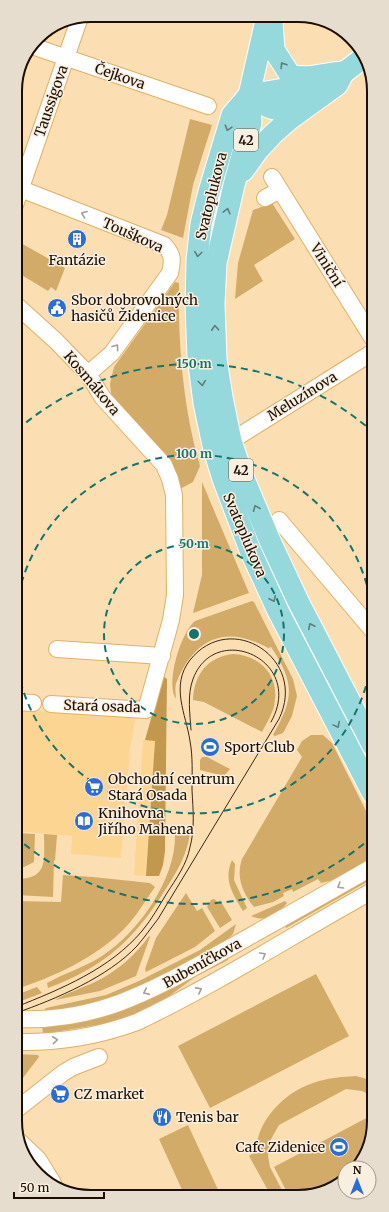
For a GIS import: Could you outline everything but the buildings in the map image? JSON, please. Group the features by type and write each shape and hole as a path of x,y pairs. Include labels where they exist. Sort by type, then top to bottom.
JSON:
{"main road":[{"name":"Svatoplukova","path":"266,22 249,95 252,122 234,184 216,263 214,304 216,359 231,441 242,474 270,541 298,600 367,734"},
{"path":"272,22 274,50 290,75 310,78 327,73 344,72"},
{"path":"249,95 266,107 288,110 360,60"},
{"path":"234,184 258,150 273,134 290,119 338,85 344,72"},
{"name":"Svatoplukova","path":"249,95 232,115 208,195 201,224 197,260 196,305 198,357 204,403 222,479 250,550 278,610 367,782"}],"street":[{"name":"Taussigova","path":"22,186 77,24"},
{"name":"Čejkova","path":"37,48 208,106"},
{"name":"Viniční","path":"265,198 276,183 367,329"},
{"name":"Touškova","path":"22,189 164,245 170,252 173,262 170,273 112,353 88,374"},
{"name":"Kosmákova","path":"22,310 56,341 88,374 103,398 164,465 170,479 174,495 174,595"},
{"name":"Meluzínova","path":"231,441 367,356"},
{"path":"279,520 367,624"},
{"name":"Stará osada","path":"51,704 146,710 171,620 174,595"},
{"path":"57,649 162,656"},
{"path":"22,702 33,703"},
{"name":"Bubeníčkova","path":"22,1019 72,1016 106,1008 136,997 185,973 367,870"},
{"name":"Bubeníčkova","path":"22,1042 38,1042 106,1032 136,1022 232,973 295,937 320,920 367,894"},
{"path":"22,1105 73,1066 99,1057"},
{"path":"28,1149 38,1159 47,1174"}],"shaded area":[{"path":"190,119 212,125 193,185 183,238 161,230 167,215"},
{"path":"272,203 295,239 254,265 263,281 235,299 238,263 253,210"},
{"path":"22,244 65,268 56,291 51,287 48,291 22,275"},
{"path":"175,282 179,283 179,329 186,399 189,421 200,466 193,482 180,489 111,394 110,384 114,367"},
{"path":"202,482 249,593 193,613 202,575"},
{"path":"252,601 254,602 293,679 297,696 292,716 283,733 275,736 273,735 285,711 289,691 288,681 284,671 271,647 268,648 238,637 225,637 213,640 202,646 184,667 176,683 176,699 173,692 172,682 176,658 185,636 195,621"},
{"path":"233,654 242,655 258,662 270,674 273,682 275,700 270,717 262,732 204,702 193,700 199,675 209,663 224,656"},
{"path":"163,676 167,679 165,851 163,865 159,876 146,876 155,741 145,740"},
{"name":"Obchodní centrum Stará Osada","path":"22,710 136,716 130,749 121,858 71,854 72,836 22,832"},
{"path":"311,735 323,735 332,743 367,813 367,861 338,879 321,883 318,879 293,892 292,889 283,893 284,896 273,902 254,907 246,896 241,884 240,866 242,859 302,757 297,750 302,741"},
{"path":"143,740 155,740 146,876 134,875"},
{"path":"202,757 207,757 230,769 224,776 200,770 200,760"},
{"path":"22,833 35,834 34,862 22,867"},
{"path":"44,834 57,835 54,861 53,897 22,895 22,878 34,876 39,872 44,860"},
{"path":"190,834 182,862 155,905 131,936 103,960 86,971 48,988 47,983 102,956 129,934 141,919 162,887 174,852 175,835"},
{"path":"232,860 235,864 234,880 247,908 243,911 230,887 229,867"},
{"path":"63,875 150,883 155,887 124,929 100,949 87,958 45,979 22,987 22,901 61,902"},
{"path":"367,878 367,882 286,928 286,925"},
{"path":"186,893 197,911 202,908 215,931 195,947 146,972 145,969 156,938"},
{"path":"214,899 218,902 220,900 232,920 220,928 207,907 211,900"},
{"path":"285,901 287,903 280,911 271,917 262,919 251,916"},
{"path":"236,924 233,934 224,943 161,977 119,996 78,1007 43,1011 46,1008 106,995 139,981 200,950"},
{"path":"149,936 150,937 136,976 100,991 55,1000 103,978 118,968 132,956"},
{"path":"228,958 228,960 195,977 161,1002 128,1017 103,1024 43,1034 42,1025"},
{"path":"316,974 349,1036 210,1108 178,1046"},
{"path":"37,987 42,993 22,1001 22,993"},
{"path":"22,1054 38,1055 39,1057 22,1079"},
{"path":"356,1076 367,1079 367,1094 362,1091 346,1089 279,1125 270,1141 268,1156 270,1167 282,1190 268,1190 249,1156 256,1151 261,1129 267,1118 283,1100 292,1093 313,1083 339,1077"},
{"name":"Cafc Zidenice","path":"367,1118 366,1134 358,1156 355,1160 337,1160 337,1178 311,1189 286,1190 274,1167"},
{"path":"188,1125 218,1190 182,1190 159,1139"}],"tram line":[{"path":"22,1005 67,985 100,967 129,944 149,922 184,865 189,853 193,833 192,753 180,690 184,670 190,660 207,645 225,639 244,640 261,648 274,661 283,677 285,697 279,719 158,919 137,946 111,968 81,986 22,1011"},
{"path":"191,730 189,698 193,679 204,661 219,652 237,650 253,655 268,666 277,681 279,700 271,722"}],"place":[{"name":"Fantázie","path":"77,239"},
{"name":"Sbor dobrovolných hasičů Židenice","path":"57,308"},
{"name":"Sport Club","path":"210,747"},
{"name":"Obchodní centrum Stará Osada","path":"94,787"},
{"name":"Knihovna Jiřího Mahena","path":"84,821"},
{"name":"CZ market","path":"60,1094"},
{"name":"Tenis bar","path":"162,1117"},
{"name":"Cafc Zidenice","path":"339,1147"}]}
